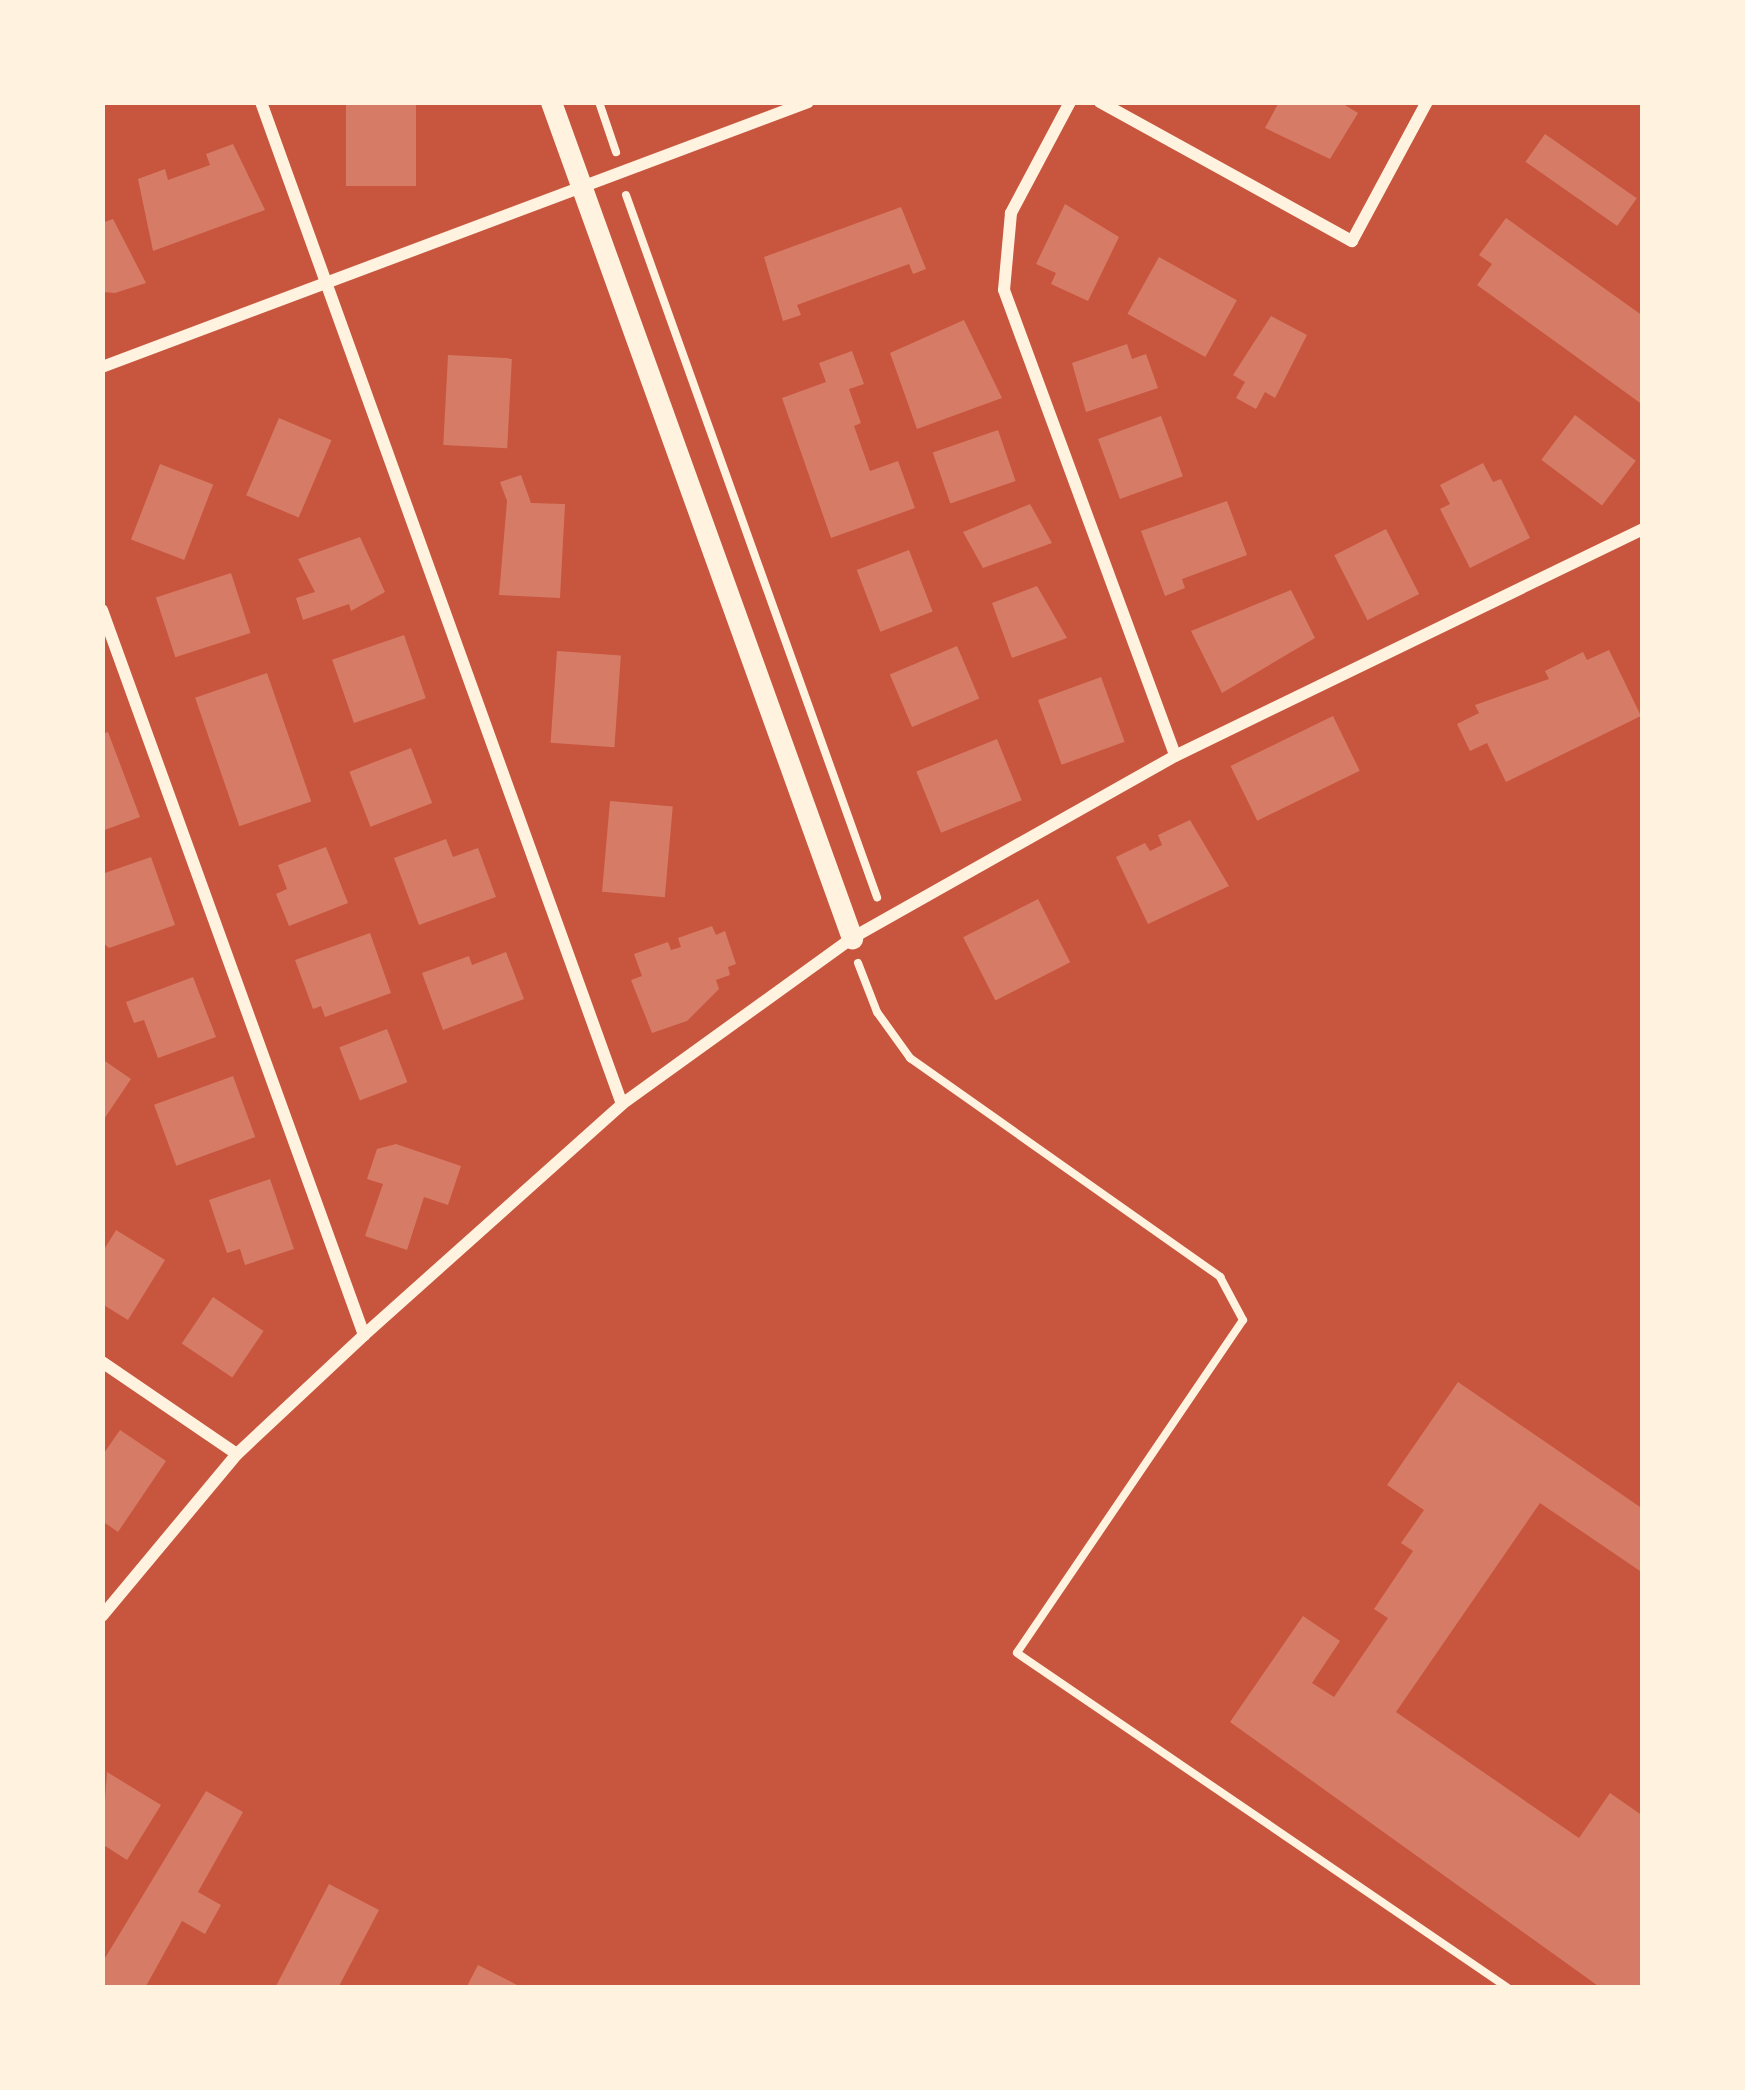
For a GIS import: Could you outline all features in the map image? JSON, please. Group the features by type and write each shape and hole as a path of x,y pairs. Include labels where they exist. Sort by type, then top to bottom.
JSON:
{"street":[{"path":"261,102 622,1104"},
{"path":"551,102 860,933"},
{"path":"102,368 324,287 580,184 808,102"},
{"path":"1070,102 1011,213 1004,290 1175,756"},
{"path":"1100,102 1352,241 1427,102"},
{"path":"102,1616 238,1454 364,1335 622,1104 860,933 1175,756 1643,529"},
{"path":"102,610 364,1335"},
{"path":"102,1362 238,1454"}],"path":[{"path":"599,102 618,172 879,892 860,933 856,958 877,1012 910,1058 1220,1277 1243,1320 1017,1653 1508,1988"}],"building":[{"path":"346,102 416,102 416,186 346,186"},
{"path":"1279,102 1340,102 1358,113 1330,159 1265,128"},
{"path":"1545,134 1637,198 1617,226 1525,162"},
{"path":"233,144 265,210 153,251 138,179 165,169 168,180 210,165 206,154"},
{"path":"1065,204 1119,237 1088,301 1051,284 1056,273 1036,264"},
{"path":"901,207 926,269 913,274 909,264 797,305 801,315 783,321 764,257"},
{"path":"1506,218 1643,316 1643,405 1477,285 1492,264 1479,255"},
{"path":"113,219 146,283 115,293 102,292 102,223"},
{"path":"1159,257 1237,300 1205,357 1127,314"},
{"path":"1271,316 1307,335 1275,398 1265,392 1256,409 1236,398 1245,382 1233,375"},
{"path":"964,320 1002,398 917,429 890,353"},
{"path":"1127,344 1132,359 1146,354 1158,388 1086,412 1072,363"},
{"path":"852,351 864,384 849,389 861,423 854,426 870,471 898,461 915,508 831,538 782,398 826,382 819,363"},
{"path":"448,355 512,358 507,448 443,445"},
{"path":"1575,415 1636,461 1602,505 1541,460"},
{"path":"1161,416 1183,476 1120,499 1098,439"},
{"path":"279,418 331,440 299,518 246,495"},
{"path":"998,430 1016,481 950,504 933,452"},
{"path":"1483,463 1493,482 1501,479 1530,538 1470,568 1440,509 1450,504 1440,485"},
{"path":"160,464 213,484 184,560 131,540"},
{"path":"521,475 531,503 565,504 560,598 499,595 507,501 500,482"},
{"path":"1227,501 1247,555 1182,579 1185,588 1165,596 1141,531"},
{"path":"1030,504 1052,543 983,568 963,532"},
{"path":"1386,529 1419,594 1367,620 1334,555"},
{"path":"360,537 385,592 351,611 349,604 303,620 296,598 315,592 298,559"},
{"path":"909,550 933,612 880,632 857,570"},
{"path":"231,573 250,633 175,657 156,597"},
{"path":"1037,586 1067,638 1012,658 992,603"},
{"path":"1291,590 1315,638 1222,693 1191,631"},
{"path":"404,635 426,698 354,723 332,660"},
{"path":"957,646 979,698 912,727 890,675"},
{"path":"1609,650 1641,716 1506,782 1487,743 1470,751 1457,724 1479,713 1475,705 1549,679 1545,671 1583,652 1587,660"},
{"path":"557,651 621,655 614,747 551,743"},
{"path":"267,673 311,802 239,826 195,698"},
{"path":"1101,677 1125,742 1062,765 1038,700"},
{"path":"1333,716 1360,771 1257,821 1231,766"},
{"path":"108,732 140,817 102,831 102,734"},
{"path":"997,739 1022,800 941,833 916,772"},
{"path":"411,748 432,803 371,827 349,772"},
{"path":"610,801 673,806 665,897 602,892"},
{"path":"1190,820 1229,886 1148,924 1116,857 1145,843 1150,851 1162,845 1158,835"},
{"path":"446,839 453,857 478,848 496,897 419,925 394,858"},
{"path":"326,847 348,903 289,926 276,894 287,889 278,865"},
{"path":"151,857 175,925 109,948 102,942 102,874"},
{"path":"1038,899 1070,962 995,1000 963,937"},
{"path":"712,926 716,935 725,931 736,964 728,967 730,975 716,980 719,989 687,1021 652,1033 631,980 642,976 634,954 668,942 671,950 681,947 678,938"},
{"path":"370,933 391,993 325,1017 321,1006 313,1009 295,960"},
{"path":"506,952 524,999 443,1030 422,973 469,956 472,965"},
{"path":"193,977 216,1037 158,1058 144,1020 134,1023 126,1002"},
{"path":"387,1029 407,1082 360,1100 339,1047"},
{"path":"102,1059 131,1079 102,1122"},
{"path":"233,1076 255,1137 176,1166 154,1105"},
{"path":"396,1144 461,1166 448,1205 424,1197 407,1250 365,1236 383,1184 367,1179 377,1149"},
{"path":"270,1179 294,1249 245,1265 240,1249 227,1253 209,1200"},
{"path":"116,1230 165,1260 128,1320 102,1304 102,1253"},
{"path":"213,1297 264,1331 232,1378 182,1343"},
{"path":"1458,1382 1643,1509 1643,1573 1540,1503 1396,1712 1579,1838 1610,1793 1643,1816 1643,1988 1601,1988 1230,1722 1303,1616 1340,1641 1312,1683 1334,1697 1388,1618 1374,1609 1413,1551 1401,1543 1424,1510 1387,1485"},
{"path":"120,1430 166,1461 118,1532 102,1521 102,1456"},
{"path":"107,1772 161,1805 127,1860 102,1844"},
{"path":"206,1791 243,1812 198,1892 221,1905 205,1934 182,1921 145,1988 102,1988 102,1963"},
{"path":"329,1884 379,1910 338,1988 275,1988"},
{"path":"478,1965 523,1988 466,1988"}]}
